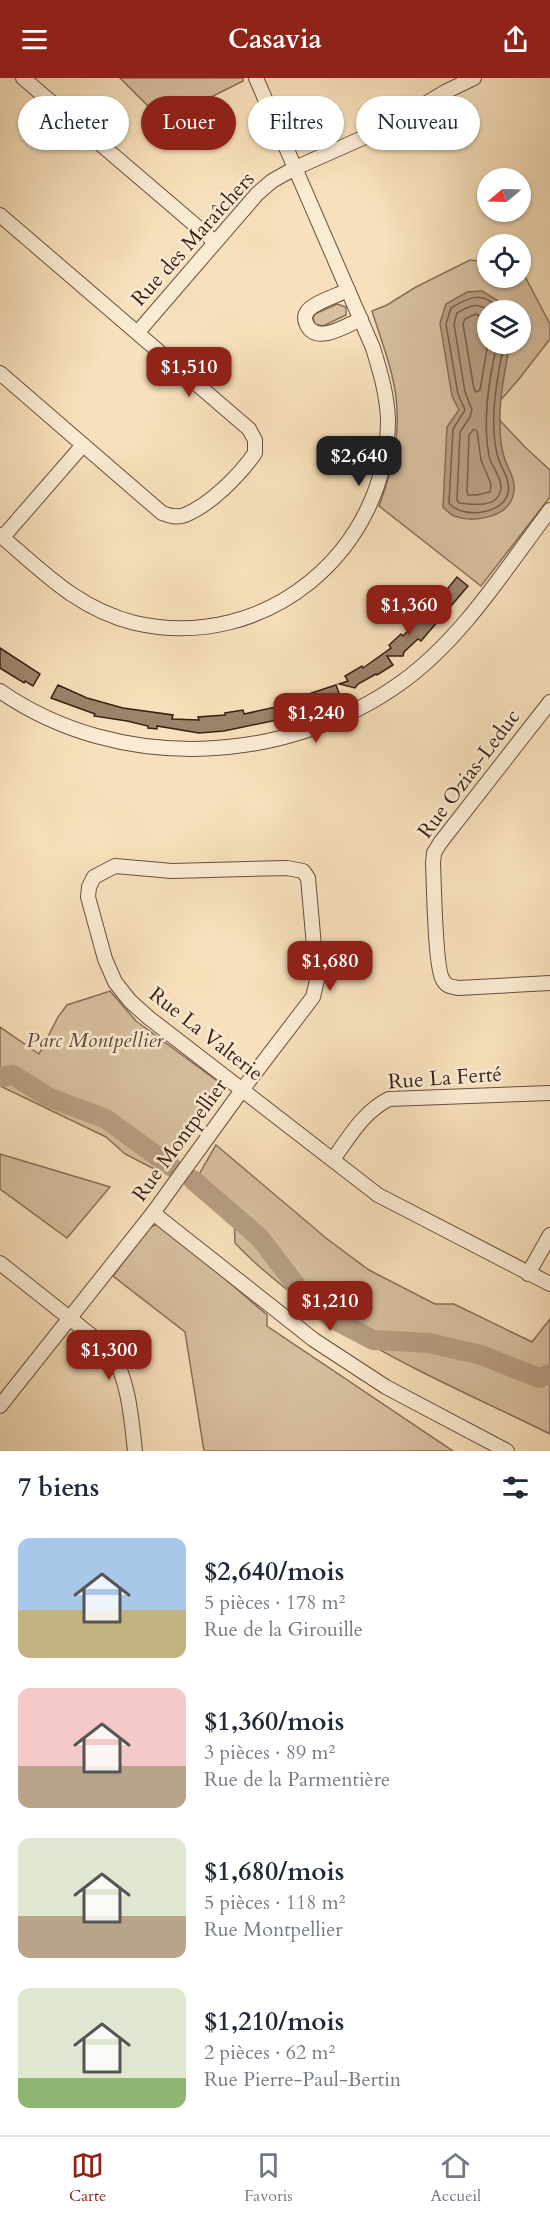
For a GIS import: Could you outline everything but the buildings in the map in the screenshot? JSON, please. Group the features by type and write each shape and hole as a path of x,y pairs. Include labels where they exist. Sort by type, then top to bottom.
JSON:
{"street":[{"path":"23,78 215,242"},
{"path":"83,445 1,536 63,590 96,609 135,623 169,628 205,626 248,617 278,603 307,585 336,559 355,532 369,505 382,467 388,418 384,385 374,348 256,78"},
{"name":"Rue des Maraîchers","path":"138,332 257,194 272,181 295,168 383,129 445,92 474,78"},
{"path":"0,215 249,429 255,440 255,453 226,486 201,506 184,516 173,517 162,513 0,373"},
{"path":"348,290 314,306 307,312 305,321 309,329 316,334 326,334 361,319"},
{"path":"0,691 56,722 102,739 143,747 194,750 250,744 300,733 359,708 402,682 433,656 472,614 550,510"},
{"name":"Rue Ozias-Leduc","path":"550,702 440,843 434,853 433,863 438,962 443,981 450,987 459,988 550,983"},
{"name":"Rue La Valterie","path":"303,871 287,868 172,871 115,866 94,877 89,886 88,897 101,949 120,988 130,1001 149,1018 334,1158 378,1195 550,1284"},
{"name":"Rue Montpellier","path":"0,1406 153,1213 313,997 317,980 308,878 303,871"},
{"name":"Rue La Ferté","path":"334,1158 366,1114 389,1100 550,1094"},
{"path":"153,1213 314,1340 386,1387 507,1451"},
{"path":"528,1274 550,1235"},
{"path":"0,1263 111,1351 122,1368 135,1451"}],"green space":[{"path":"120,78 243,78 243,81 213,96 141,96 141,99"},
{"path":"470,260 477,261 477,288 531,288 550,324 550,339 491,411 550,470 550,497 481,586 379,506 393,460 397,435 396,398 391,373 372,311 387,305 416,287"},
{"path":"337,304 346,307 346,315 323,326 315,324 313,318 315,314"},
{"name":"Parc Montpellier","path":"110,991 136,1021 220,1083 222,1091 179,1151 160,1172 125,1154 106,1137 0,1086 0,1027 39,1054 58,1017 67,1005"},
{"path":"216,1145 326,1238 369,1270 435,1304 454,1304 532,1342 550,1319 550,1434 384,1352 305,1303 269,1275 235,1243 234,1216 197,1178"},
{"path":"0,1154 110,1187 67,1238 0,1189"},
{"path":"155,1225 164,1226 267,1315 267,1326 453,1451 204,1451 185,1332 113,1276 149,1228"}],"water":[{"path":"482,291 497,300 477,300 477,354 508,354 501,394 500,428 504,458 514,484 513,496 510,503 497,514 479,519 454,516 443,507 447,427 459,410 452,396 440,323 446,304 467,292"}],"waterway":[{"path":"0,1077 13,1075 48,1097 106,1119 172,1167"},
{"path":"193,1180 260,1238 302,1293 333,1319 373,1340 429,1343 481,1355 539,1378 550,1374"}]}
